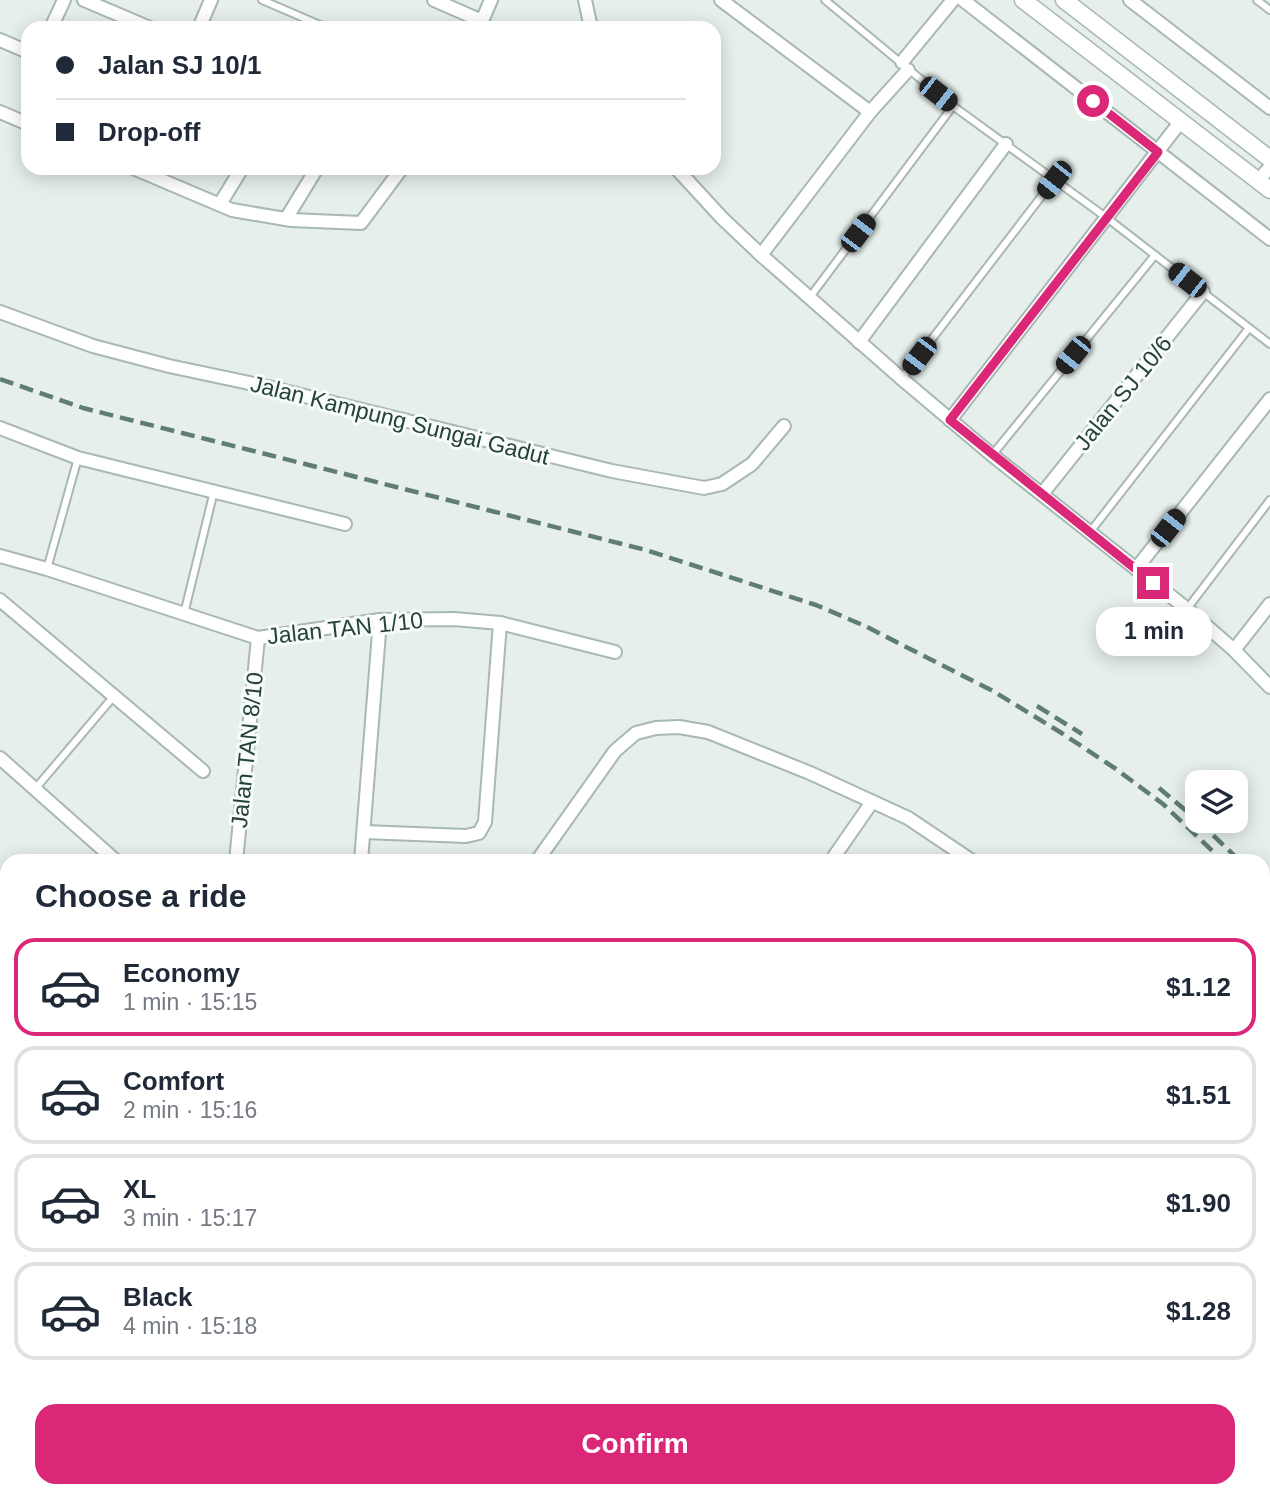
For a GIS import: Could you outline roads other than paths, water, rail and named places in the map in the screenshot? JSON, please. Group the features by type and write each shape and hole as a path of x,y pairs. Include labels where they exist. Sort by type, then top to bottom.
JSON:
{"street":[{"path":"54,21 64,0"},
{"path":"84,0 134,21"},
{"path":"201,21 211,0"},
{"path":"434,0 475,21"},
{"path":"482,21 491,0"},
{"path":"585,0 590,21"},
{"path":"721,0 870,112"},
{"path":"761,255 953,0"},
{"path":"963,0 1270,239"},
{"path":"1023,0 1264,186 1270,167"},
{"path":"1064,0 1270,159"},
{"path":"1130,0 1270,108"},
{"path":"0,40 21,49"},
{"path":"0,112 21,121"},
{"path":"950,420 1181,121"},
{"path":"859,342 1006,144"},
{"path":"150,175 232,210 286,219 362,223 397,175"},
{"path":"220,204 239,175"},
{"path":"286,219 313,175"},
{"path":"682,175 761,255 859,342 992,455 1187,609 1234,650 1270,687"},
{"name":"Jalan SJ 10/6","path":"1042,495 1203,292"},
{"name":"Jalan Kampung Sungai Gadut","path":"0,312 93,346 170,366 612,471 704,488 722,484 752,464 784,426"},
{"path":"1136,569 1270,399"},
{"path":"0,428 78,458 345,524"},
{"name":"Jalan TAN 1/10","path":"0,556 258,638 380,620 454,619 500,623 615,653"},
{"path":"0,600 203,771"},
{"path":"1234,650 1270,604"},
{"path":"362,854 380,620"},
{"path":"364,832 466,836 479,833 485,822 500,623"},
{"name":"Jalan TAN 8/10","path":"237,854 258,638"},
{"path":"542,854 615,751 636,733 656,728 679,727 708,732 810,773 908,818 962,854"},
{"path":"0,758 108,854"},
{"path":"836,854 872,802"}],"lane":[{"path":"262,0 311,21"},
{"path":"825,0 953,106 1107,218 1270,344"},
{"path":"1257,0 1270,10"},
{"path":"810,297 953,106"},
{"path":"902,379 1054,180"},
{"path":"992,455 1155,255"},
{"path":"1090,532 1249,328"},
{"path":"47,569 78,458"},
{"path":"184,614 214,491"},
{"path":"1187,609 1270,500"},
{"path":"35,789 114,696"}],"railway":[{"path":"0,379 83,408 646,550 816,605 865,626 993,691 1060,732 1163,804 1216,854"},
{"path":"1037,706 1082,734"},
{"path":"1159,788 1185,810"},
{"path":"1211,833 1233,854"}]}
